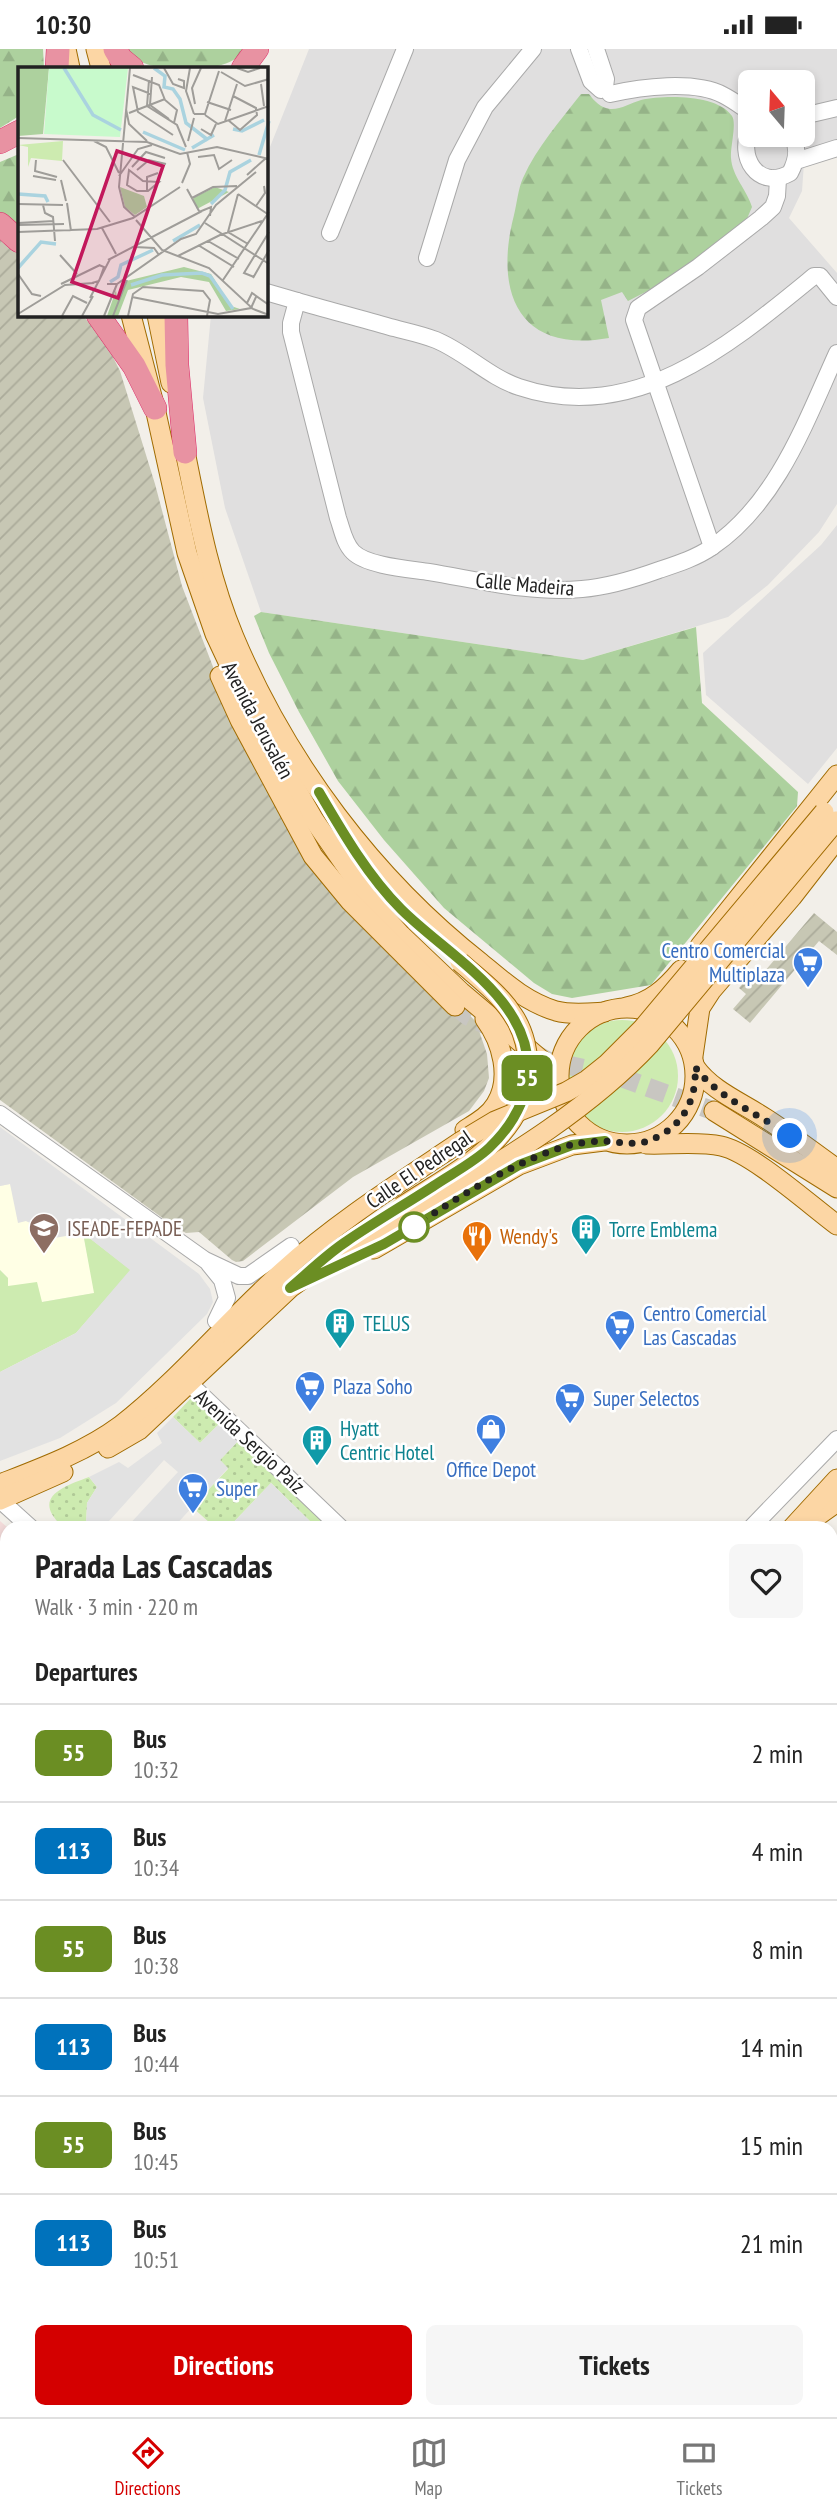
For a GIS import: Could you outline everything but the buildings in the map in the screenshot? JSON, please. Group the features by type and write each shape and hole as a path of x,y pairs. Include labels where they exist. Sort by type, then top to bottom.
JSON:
{"highway":[{"path":"57,67 58,49"},
{"path":"115,49 131,67"},
{"path":"244,67 257,49"},
{"path":"264,67 272,49"},
{"path":"0,142 18,133"},
{"path":"0,224 18,240"},
{"path":"99,317 134,366 155,408"},
{"path":"176,317 177,365 185,452"}],"main road":[{"path":"66,49 70,67"},
{"path":"96,49 100,67"},
{"name":"Avenida Jerusalén","path":"132,317 187,553 215,634 252,713 314,820 368,898 458,999 559,1083"},
{"name":"Avenida Jerusalén","path":"157,317 208,557 233,635 270,713 319,792 407,898 434,925 522,996 560,1012 610,1011"},
{"path":"605,1141 588,1133 567,1110 559,1083 563,1052 571,1037 588,1020 636,1005 670,983 837,775"},
{"path":"0,1500 84,1461 139,1430 333,1251 381,1228 487,1150 517,1113 523,1100 528,1062 515,1017 500,999 386,893 319,792"},
{"name":"Calle El Pedregal","path":"381,1228 588,1102 623,1071 650,1044 832,818 837,795"},
{"name":"Calle El Pedregal","path":"0,1484 42,1468 106,1435 156,1394 284,1270 360,1208 478,1130 512,1113 566,1092 607,1064 642,1029 832,818"},
{"path":"631,1144 643,1143 660,1136 680,1119 687,1109 694,1092 694,1062 700,1008 711,991 792,897 837,839"},
{"path":"156,1394 173,1367 291,1246 351,1201 482,1119 495,1105 502,1090 503,1073 496,1035 485,1019 458,999"},
{"path":"610,1011 643,1010 666,1020 681,1035 694,1062 710,1083 767,1119 837,1169"},
{"path":"455,1137 530,1101 559,1083"},
{"path":"714,1111 837,1188"},
{"path":"767,1119 801,1133 837,1154"},
{"path":"290,1288 384,1244 519,1165 572,1145 605,1141 720,1146 733,1149 837,1225"},
{"path":"798,1521 837,1479"},
{"path":"811,1521 837,1502"}],"street":[{"path":"330,233 405,49"},
{"path":"427,258 457,160 485,107 533,49"},
{"path":"579,49 591,81 605,90 658,87 703,89 722,95 738,105"},
{"path":"596,49 606,79 605,90"},
{"path":"816,113 837,108"},
{"path":"746,147 751,166 772,180 790,173 796,161 797,147"},
{"path":"796,161 837,148"},
{"path":"712,547 634,320 638,309 698,267 773,207 778,179"},
{"path":"268,293 433,339 502,380 537,392 584,398 654,382 685,370 740,336 814,276 820,277 837,297"},
{"name":"Calle Madeira","path":"297,301 291,323 292,341 338,518 352,552 364,559 395,567 553,590 613,585 689,560 712,547 747,516 775,479 804,425 837,353"},
{"path":"0,1114 205,1259 239,1276 248,1276 291,1246"},
{"path":"205,1259 222,1280 227,1298 216,1321"},
{"name":"Avenida Sergio Paíz","path":"189,1383 334,1521"},
{"path":"758,1521 837,1439"},
{"path":"0,1500 23,1521"}],"shaded area":[{"path":"309,49 837,49 837,152 804,163 802,191 789,218 837,273 837,504 819,532 768,585 728,617 583,660 261,612 225,508 203,398 211,317 268,317 268,152"},
{"path":"0,238 18,253 18,317 84,317 112,355 120,371 155,484 182,586 215,672 343,893 476,1022 487,1054 489,1078 484,1091 469,1111 353,1177 243,1261 236,1262 199,1232 186,1233 175,1227 0,1100"},
{"path":"837,525 837,748 808,784 706,695 703,653 821,545"},
{"path":"814,913 837,932 837,955 819,941 750,1023 733,1009 746,994 739,988 746,980 753,985"},
{"path":"0,1127 199,1274 210,1289 213,1302 207,1314 116,1403 60,1438 0,1461 0,1372 76,1333 130,1270 83,1233 43,1240 37,1226 26,1221 18,1223 10,1184 0,1186"},
{"name":"ISEADE-FEPADE","path":"10,1184 26,1221 37,1226 83,1233 95,1293 42,1302 7,1286 8,1278 0,1270 0,1186"},
{"path":"173,1417 200,1443 221,1422 240,1439 220,1460 228,1468 179,1521 132,1521 178,1472 164,1460 109,1521 86,1521 87,1503 97,1487 89,1477 119,1462 128,1468 162,1443 157,1433"},
{"path":"271,1483 310,1521 235,1521"}],"green space":[{"path":"0,49 43,49 44,67 18,67 18,117 0,128"},
{"path":"128,49 245,49 226,64 211,67 159,67 139,61"},
{"path":"581,94 589,94 598,104 610,109 641,100 676,97 703,100 725,109 733,119 732,165 752,207 746,221 669,280 628,301 622,292 601,300 609,338 578,340 553,336 534,326 520,311 511,292 508,269 509,243 523,178 542,145"},
{"path":"18,154 18,227 0,213 0,162"},
{"path":"261,612 583,660 696,627 702,703 798,792 797,806 651,985 572,998 552,994 534,983 444,908 384,840 338,781 269,653 254,616"},
{"path":"622,1020 643,1025 661,1037 673,1055 678,1076 673,1097 661,1115 643,1127 622,1132 601,1127 583,1115 571,1097 566,1076 571,1055 583,1037 601,1025"},
{"name":"ISEADE-FEPADE","path":"83,1233 131,1270 76,1333 0,1372 0,1270 8,1278 8,1286 37,1282 42,1302 94,1293"},
{"path":"192,1397 221,1422 200,1443 173,1417"},
{"path":"240,1439 326,1521 310,1521 271,1483 235,1521 208,1521 192,1507 228,1469 220,1460"},
{"path":"89,1477 97,1487 87,1503 86,1521 57,1521 54,1518 50,1501 69,1485"}],"tunnel":[{"path":"455,1006 496,1030"},
{"path":"537,1055 548,1061 614,1075 714,1111"}],"bus line":[{"name":"55","path":"319,792 386,893 492,990 515,1017 528,1062 526,1088 517,1113 487,1150 333,1251 290,1288 384,1244 519,1165 572,1145 605,1141"}],"place":[{"name":"Centro Comercial Multiplaza","path":"808,989"},
{"name":"ISEADE-FEPADE","path":"44,1255"},
{"name":"Torre Emblema","path":"586,1256"},
{"name":"Wendy's","path":"477,1263"},
{"name":"TELUS","path":"340,1350"},
{"name":"Centro Comercial Las Cascadas","path":"620,1352"},
{"name":"Plaza Soho","path":"310,1413"},
{"name":"Super Selectos","path":"570,1425"},
{"name":"Office Depot","path":"491,1456"},
{"name":"Hyatt Centric Hotel","path":"317,1467"},
{"name":"Super","path":"193,1515"}],"route":[{"path":"414,1227 471,1191 519,1165 554,1151 572,1145 605,1141 637,1144 660,1136 675,1124 687,1109 694,1092 695,1067 710,1083 790,1136"}]}
